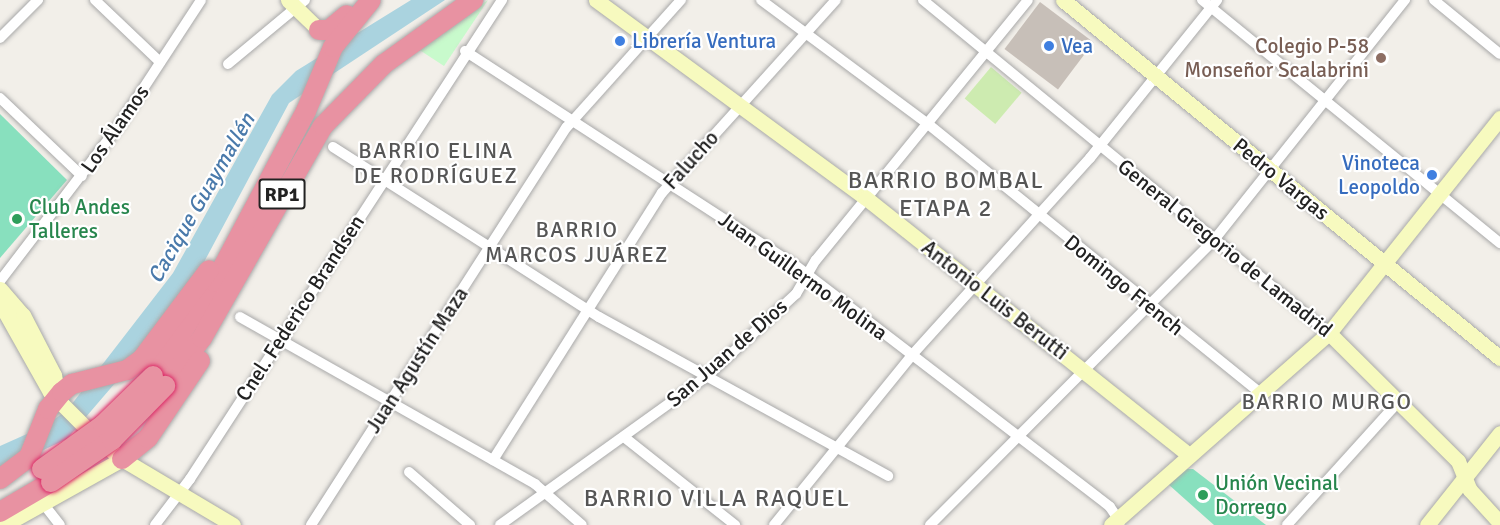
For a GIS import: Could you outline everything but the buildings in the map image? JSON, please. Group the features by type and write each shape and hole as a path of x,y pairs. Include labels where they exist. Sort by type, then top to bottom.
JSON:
{"highway":[{"path":"319,30 328,30 370,0"},
{"name":"RP1","path":"159,381 271,178 320,79 333,47 370,0"},
{"name":"RP1","path":"0,492 41,469 97,431 159,381 202,338 323,126 384,64 473,0"},
{"path":"122,459 148,438 227,320 269,244 323,126"},
{"path":"0,479 41,469 41,428 71,412 72,384 127,370 160,341 271,178"},
{"name":"RP1","path":"0,512 41,469"}],"street":[{"path":"0,38 38,0"},
{"path":"95,0 160,62"},
{"name":"Los Álamos","path":"0,281 82,176 201,0"},
{"name":"Cnel. Federico Brandsen","path":"155,525 180,493 465,51 502,0"},
{"name":"Antonio Luis Berutti","path":"596,0 866,198 1189,454"},
{"name":"Juan Agustín Maza","path":"310,525 572,121 681,0"},
{"name":"Domingo French","path":"760,0 928,123 1038,216 1260,393"},
{"name":"Falucho","path":"493,460 670,182 836,0"},
{"name":"General Gregorio de Lamadrid","path":"922,0 1329,333 1458,461 1465,478 1500,523"},
{"name":"San Juan de Dios","path":"500,525 707,376 796,294 807,274 866,198 1028,0"},
{"name":"Pedro Vargas","path":"1063,0 1500,358"},
{"path":"930,525 1214,240 1405,0"},
{"path":"1434,0 1500,54"},
{"path":"774,525 912,355 1100,146 1156,76 1210,2 1325,100 1500,243"},
{"path":"228,64 296,3 319,30"},
{"name":"Juan Guillermo Molina","path":"465,51 670,182 807,274 1019,436 1117,523"},
{"path":"0,98 82,176"},
{"path":"1117,523 1189,454 1329,333 1500,118"},
{"path":"333,147 588,310 888,477"},
{"path":"0,289 23,315 71,412"},
{"path":"0,303 47,387 71,412 122,459 233,525"},
{"path":"240,317 546,492 582,525"},
{"path":"1287,525 1398,402"},
{"path":"1427,525 1500,433"},
{"path":"624,437 735,525"},
{"path":"4,525 122,459"},
{"path":"408,472 470,525"},
{"path":"42,502 60,525"}],"green space":[{"path":"488,0 444,66 418,49"},
{"path":"991,67 1022,93 995,124 965,98"},
{"name":"Club Andes Talleres","path":"0,114 67,180 0,258"},
{"name":"Unión Vecinal Dorrego","path":"1187,469 1193,469 1266,525 1214,525 1168,484"}],"water":[{"path":"411,0 445,0 289,103 195,279 134,361 67,439 0,470 0,446 47,425 68,409 173,273 272,95 296,71"}],"place":[{"name":"Librería Ventura","path":"620,41"},
{"name":"Vea","path":"1049,46"},
{"name":"Colegio P-58 Monseñor Scalabrini","path":"1381,58"},
{"name":"Vinoteca Leopoldo","path":"1432,175"},
{"name":"Club Andes Talleres","path":"17,219"},
{"name":"Unión Vecinal Dorrego","path":"1203,495"}],"district":[{"name":"BARRIO ELINA DE RODRÍGUEZ","path":"436,162"},
{"name":"BARRIO BOMBAL ETAPA 2","path":"946,195"},
{"name":"BARRIO MARCOS JUÁREZ","path":"577,242"},
{"name":"BARRIO MURGO","path":"1327,402"},
{"name":"BARRIO VILLA RAQUEL","path":"717,499"}],"water label":[{"name":"Cacique Guaymallén","path":"201,198"}]}
